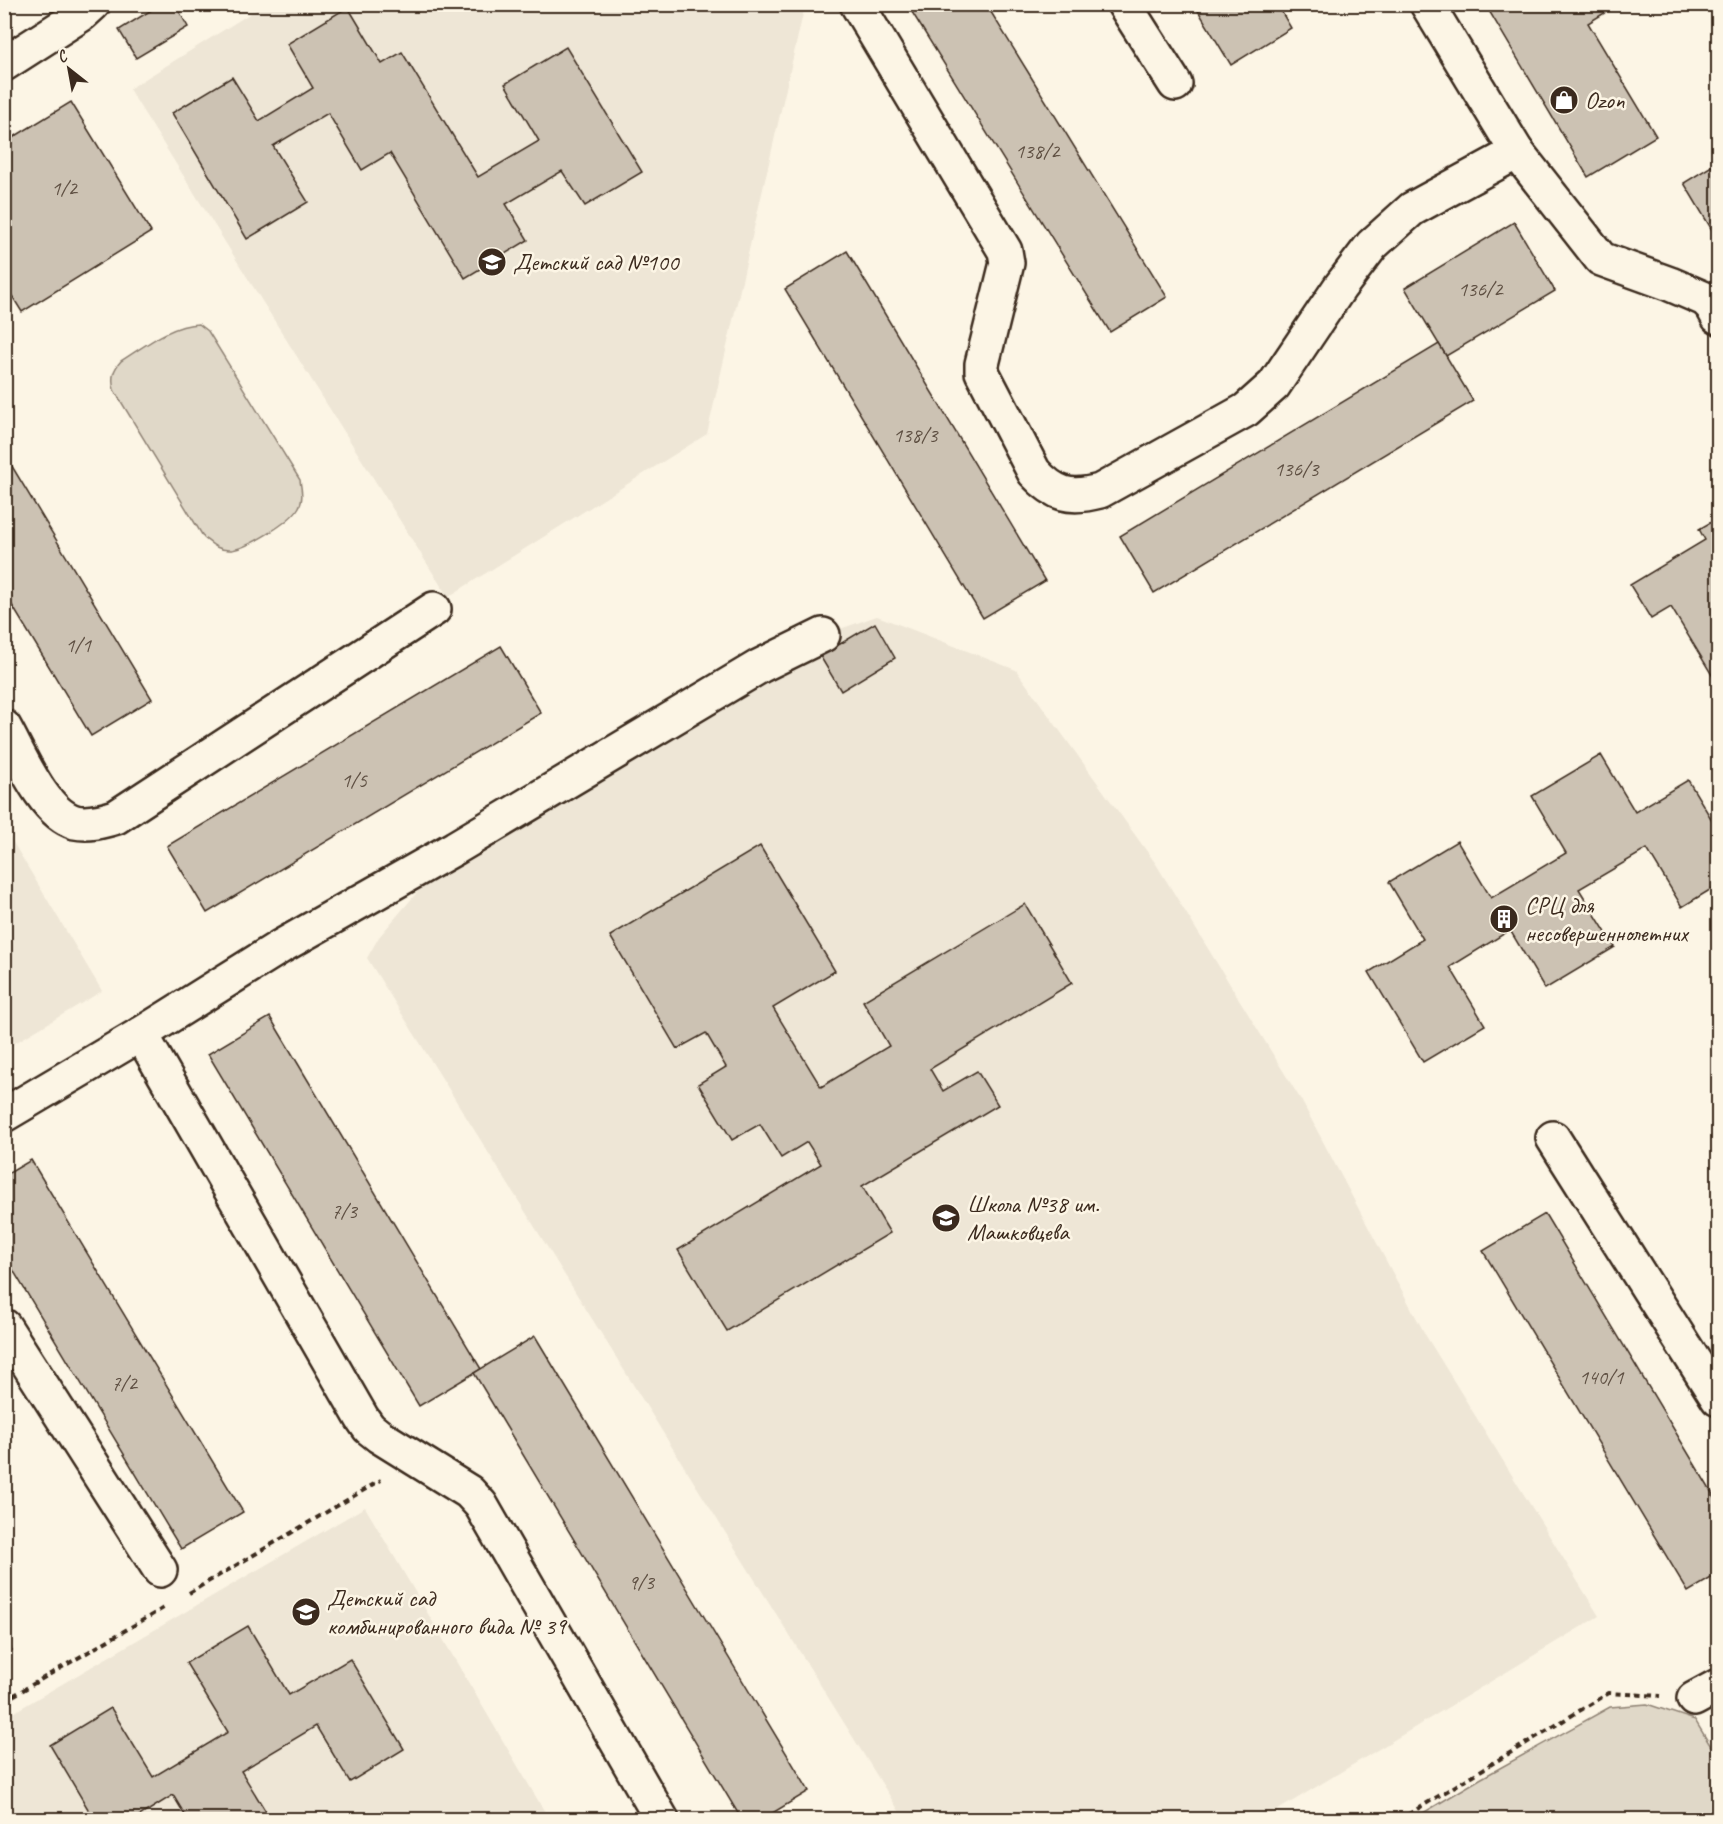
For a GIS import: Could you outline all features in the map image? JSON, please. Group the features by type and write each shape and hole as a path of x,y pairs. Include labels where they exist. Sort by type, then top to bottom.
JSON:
{"lane":[{"path":"4,64 82,14 93,4"},
{"path":"857,4 1005,251 1007,263 982,372 1034,472 1047,485 1064,494 1082,496 1100,491 1246,410 1274,385 1340,287 1372,245 1412,209 1517,152"},
{"path":"1124,4 1175,84"},
{"path":"1427,4 1517,152 1601,259 1705,299 1719,317"},
{"path":"4,728 42,797 56,812 75,822 96,823 116,817 434,609"},
{"path":"4,1115 141,1034 280,947 455,848 760,666 823,634"},
{"path":"141,1034 362,1418 379,1436 469,1492 481,1506 662,1820"},
{"path":"1553,1138 1719,1399"},
{"path":"4,1326 160,1570"}],"path":[{"path":"179,1599 416,1460"},
{"path":"4,1701 169,1605"},
{"path":"1399,1820 1609,1693 1707,1692"}],"shaded area":[{"name":"Детский сад №100","path":"264,5 805,5 707,434 448,597 129,89"},
{"path":"199,324 208,331 300,480 301,504 294,513 278,527 236,549 219,548 204,538 113,385 113,374 121,361 168,332"},
{"name":"Школа №38 им. Машковцева","path":"877,616 1016,670 1156,864 1301,1100 1426,1336 1599,1616 1263,1819 904,1819 367,958 379,937 455,848 823,635"},
{"path":"5,829 102,991 4,1049"},
{"name":"Детский сад комбинированного вида № 39","path":"365,1507 549,1819 5,1819 4,1718"},
{"path":"1647,1704 1695,1720 1718,1758 1718,1819 1413,1819 1610,1707"}],"building":[{"path":"161,4 175,4 188,27 136,58 119,30"},
{"path":"466,4 483,4 471,12"},
{"path":"907,4 986,4 1167,297 1110,332"},
{"path":"1194,4 1277,4 1291,28 1231,65"},
{"path":"1485,4 1615,4 1616,6 1588,23 1656,136 1588,177"},
{"path":"348,7 382,64 402,52 478,177 539,141 505,84 566,47 642,172 585,206 562,171 506,204 528,240 465,278 390,153 362,170 328,113 273,146 308,202 247,239 172,113 232,77 259,121 313,88 287,44"},
{"path":"71,102 151,232 22,312 4,283 4,143"},
{"path":"1718,162 1718,240 1684,183"},
{"path":"1514,222 1555,291 1446,356 1405,288"},
{"path":"847,251 1045,581 983,618 785,289"},
{"path":"1439,344 1473,401 1154,593 1120,536"},
{"path":"4,453 152,699 91,736 4,592"},
{"path":"1718,518 1718,678 1715,680 1671,607 1651,619 1630,585 1705,540 1699,529"},
{"path":"875,623 895,658 841,691 820,656"},
{"path":"501,646 541,713 207,913 167,846"},
{"name":"СРЦ для несовершеннолетних","path":"1601,755 1635,812 1688,780 1718,830 1718,885 1682,907 1647,849 1579,889 1615,947 1545,989 1510,930 1450,967 1485,1025 1423,1062 1369,972 1423,939 1389,882 1457,841 1491,898 1566,853 1532,796"},
{"path":"760,846 835,971 773,1008 821,1087 889,1046 863,1001 1025,904 1072,983 930,1069 943,1091 977,1071 998,1105 862,1186 890,1233 727,1331 678,1250 821,1164 807,1142 781,1158 760,1124 732,1140 698,1084 726,1067 706,1033 677,1049 610,936"},
{"path":"270,1017 481,1369 419,1406 208,1054"},
{"path":"31,1160 243,1512 181,1549 4,1255 4,1176"},
{"path":"1545,1214 1718,1503 1718,1574 1688,1592 1483,1251"},
{"path":"535,1336 809,1791 761,1820 742,1820 474,1373"},
{"path":"248,1626 289,1695 350,1659 404,1749 350,1782 316,1726 241,1771 271,1820 188,1820 173,1795 133,1820 82,1820 91,1814 50,1745 111,1708 153,1777 228,1732 186,1663"},
{"path":"4,1638 12,1650 4,1655"}],"place":[{"name":"Ozon","path":"1564,100"},
{"name":"Детский сад №100","path":"492,262"},
{"name":"СРЦ для несовершеннолетних","path":"1504,919"},
{"name":"Школа №38 им. Машковцева","path":"946,1218"},
{"name":"Детский сад комбинированного вида № 39","path":"306,1612"}]}
